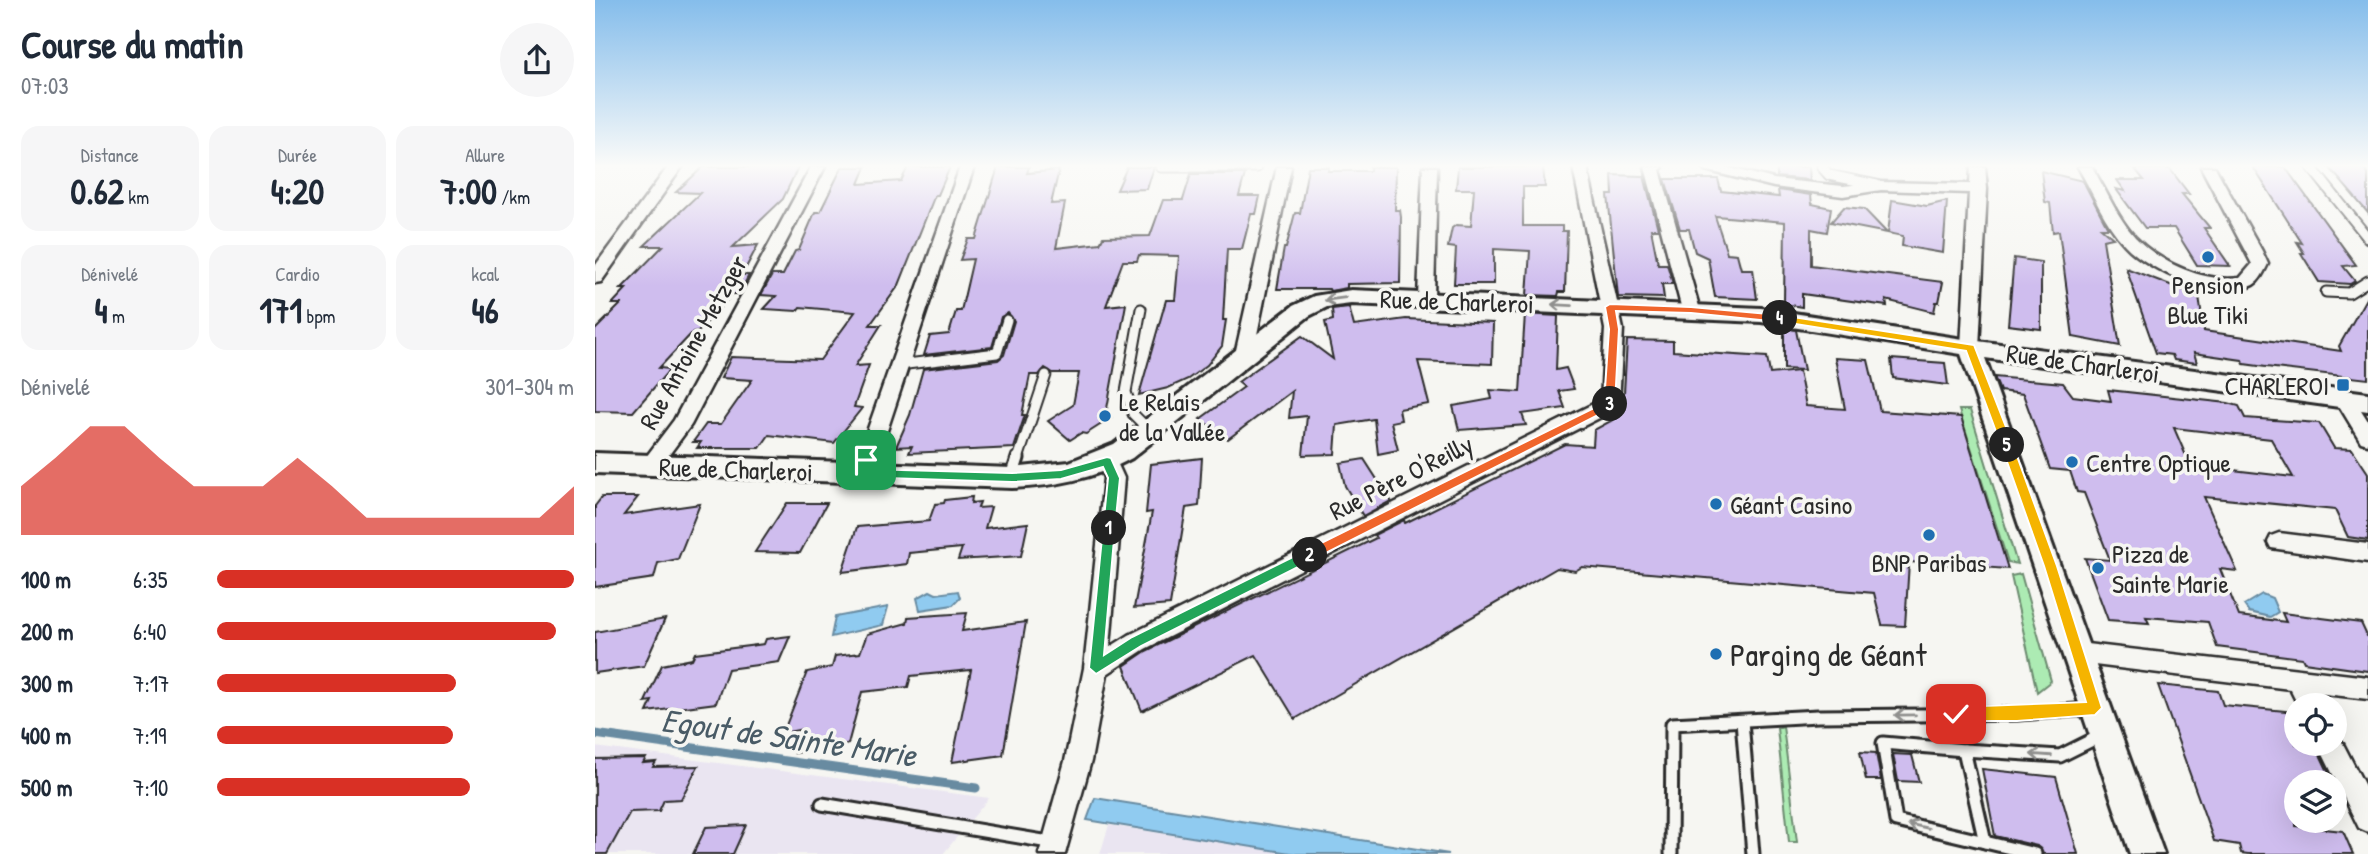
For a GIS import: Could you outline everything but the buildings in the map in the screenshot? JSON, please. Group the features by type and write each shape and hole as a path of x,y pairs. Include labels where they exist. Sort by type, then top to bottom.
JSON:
{"street":[{"path":"595,278 646,207"},
{"name":"Rue Antoine Metzger","path":"650,466 681,425 797,207"},
{"path":"858,474 870,451 953,207"},
{"path":"1243,359 1275,207"},
{"path":"1426,298 1429,207"},
{"path":"1589,207 1610,307"},
{"path":"1664,207 1691,310"},
{"path":"1978,207 1970,348 2050,566 2147,854"},
{"path":"2109,207 2130,241 2158,262 2185,275 2220,284 2243,283 2255,276 2260,264 2249,239 2229,207"},
{"name":"Rue de Charleroi","path":"595,463 1012,478 1061,474 1107,461 1151,431 1301,311 1322,301 1351,297 1426,298 1761,315 1970,348 2368,402"},
{"name":"Rue Père O'Reilly","path":"1096,668 1136,642 1610,404 1614,329 1610,307"},
{"path":"2344,399 2368,437"},
{"path":"1055,841 1078,761 1096,668 1114,478 1107,461"},
{"path":"2279,542 2368,553"},
{"path":"2078,653 2368,688"},
{"path":"2297,679 2304,693"},
{"path":"2336,756 2368,819"}],"lane":[{"path":"2343,207 2368,238"},
{"path":"2326,292 2349,295 2368,281"},
{"path":"1141,309 1126,392 1127,403 1135,419 1151,431"},
{"path":"899,365 997,353 1007,320"},
{"path":"1012,478 1046,375"},
{"path":"1671,854 1672,724 1818,716 2017,714 2100,721"},
{"path":"1742,721 1753,854"},
{"path":"2035,854 1896,821 1883,743 2060,756 2100,721"},
{"path":"1964,750 1985,842"},
{"path":"822,804 1055,841"}],"shaded area":[{"path":"595,747 989,798 943,854 595,854"},
{"path":"1109,825 1294,854 1100,854"}],"green space":[{"path":"1959,410 1970,410 2017,564 2008,562"},
{"path":"2021,574 2051,681 2037,692 2011,576"},
{"path":"1783,726 1797,842 1789,842 1777,728"}],"water":[{"path":"930,591 936,594 958,591 960,598 953,605 920,610 917,598"},
{"path":"2262,594 2272,598 2278,612 2270,617 2249,612 2244,605"},
{"path":"888,607 883,625 831,637 835,617"},
{"path":"1095,798 1449,854 1296,854 1087,820"}],"waterway":[{"name":"Egout de Sainte Marie","path":"595,734 976,788"}],"place":[{"name":"Pension Blue Tiki","path":"2208,257"},
{"name":"CHARLEROI","path":"2343,385"},
{"name":"Le Relais de la Vallée","path":"1105,416"},
{"name":"Centre Optique","path":"2072,462"},
{"name":"Géant Casino","path":"1716,504"},
{"name":"BNP Paribas","path":"1929,535"},
{"name":"Pizza de Sainte Marie","path":"2098,568"},
{"name":"Parging de Géant","path":"1716,654"}],"route":[{"path":"866,460 858,474 1012,478 1061,474 1091,468 1107,461 1114,478 1096,668 1136,642 1610,404 1614,329 1610,307 1761,315 1970,348 2050,566 2095,708 2017,714 1956,714"}]}
